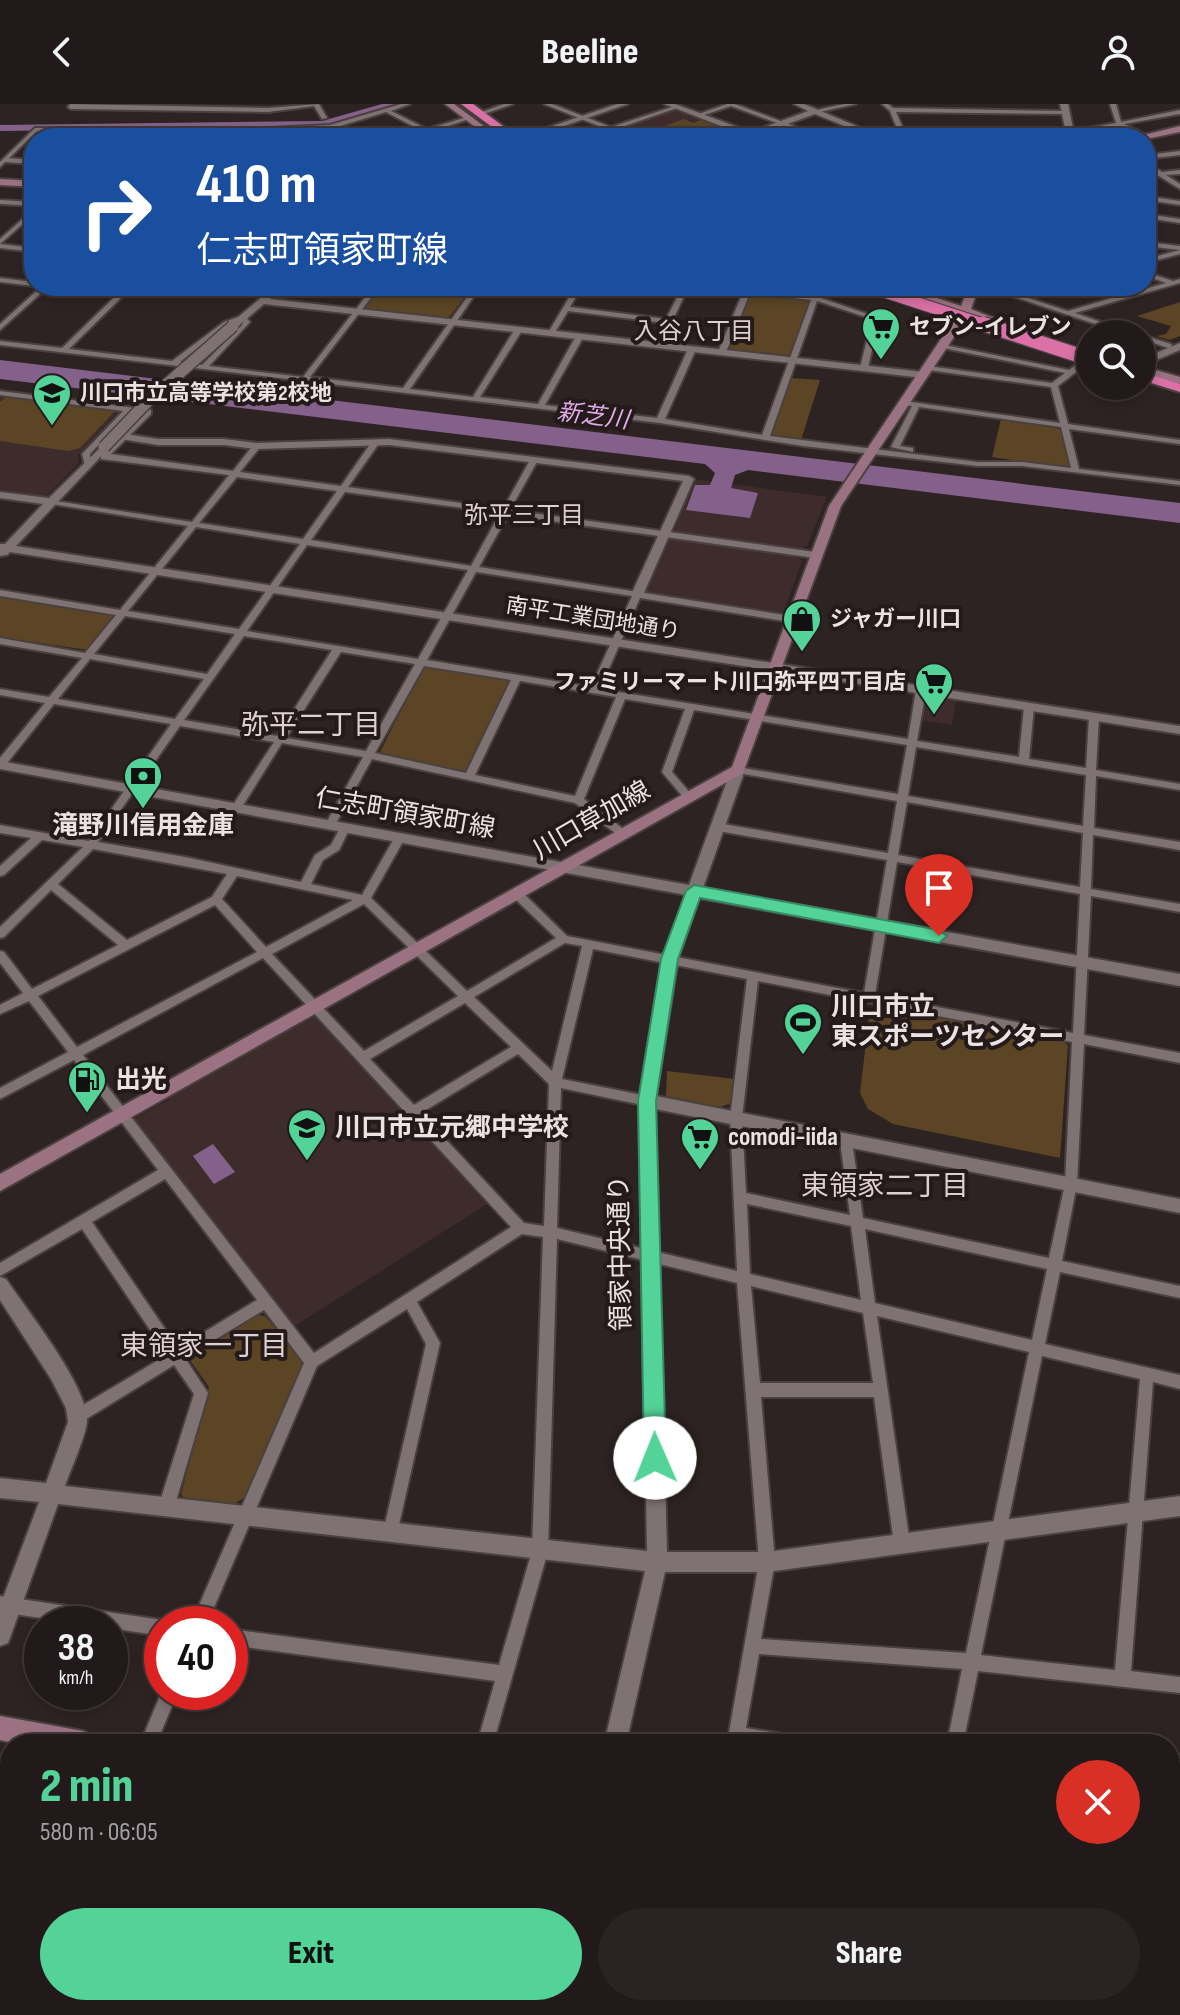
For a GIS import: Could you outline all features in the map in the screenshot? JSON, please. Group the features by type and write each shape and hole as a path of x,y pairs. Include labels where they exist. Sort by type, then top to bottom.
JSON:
{"highway":[{"path":"460,105 488,128"},
{"path":"460,105 500,128"},
{"path":"895,296 1076,354"},
{"path":"911,296 1076,353"},
{"path":"1156,378 1180,386"}],"main road":[{"path":"460,105 482,113 504,128"},
{"path":"460,105 469,118 484,128"},
{"path":"1156,134 1178,131"},
{"path":"1,183 24,184"},
{"path":"911,296 1076,354"},
{"path":"738,770 815,555 844,492 910,404 926,371 964,315 971,296"},
{"name":"川口草加線","path":"0,1183 564,868 687,795 738,770"},
{"path":"0,1728 31,1734"}],"street":[{"path":"73,104 71,107 167,106 268,110 315,104 324,118"},
{"path":"330,128 407,104"},
{"path":"482,113 510,104"},
{"path":"547,104 608,128"},
{"path":"550,128 624,104"},
{"path":"699,115 731,104 796,128"},
{"path":"798,104 853,128"},
{"path":"769,128 815,111 853,104"},
{"path":"885,104 892,110 900,128"},
{"path":"972,104 980,112"},
{"path":"1113,104 1119,124 1125,128"},
{"path":"158,120 167,106"},
{"path":"614,128 672,106 732,128"},
{"path":"892,110 1003,115 1065,108 1069,128"},
{"path":"386,110 420,128"},
{"path":"1103,128 1180,112"},
{"path":"439,128 469,118"},
{"path":"300,128 334,127"},
{"path":"2,162 24,141"},
{"path":"1156,156 1180,153"},
{"path":"2,162 24,162"},
{"path":"1156,169 1180,187"},
{"path":"1156,174 1180,172"},
{"path":"1156,199 1180,203"},
{"path":"0,202 24,203"},
{"path":"1156,217 1180,221"},
{"path":"0,244 24,220"},
{"path":"20,224 24,224"},
{"path":"0,230 11,231"},
{"path":"0,244 24,248"},
{"path":"1156,246 1180,250"},
{"path":"1156,258 1180,250"},
{"path":"1156,277 1176,282"},
{"path":"0,280 24,283"},
{"path":"1156,287 1176,282"},
{"path":"0,328 35,296"},
{"path":"64,350 120,296"},
{"path":"106,451 162,388 269,296"},
{"path":"306,378 369,296"},
{"path":"406,390 471,296"},
{"path":"552,333 573,296"},
{"path":"657,345 681,296"},
{"path":"722,352 745,296"},
{"path":"796,296 815,298 878,319 864,368"},
{"path":"765,439 815,298 818,296"},
{"path":"1016,296 1089,320"},
{"path":"1068,313 1125,296"},
{"path":"263,301 864,368 926,371 1054,385 1076,368"},
{"path":"566,309 669,321"},
{"path":"174,363 226,323 244,317"},
{"path":"204,367 244,326 247,322 244,317"},
{"path":"475,399 519,329"},
{"path":"541,406 580,336"},
{"path":"1156,341 1177,346"},
{"path":"0,343 660,421 870,454 996,463 1180,483"},
{"path":"943,346 1070,372"},
{"path":"1156,353 1177,346"},
{"path":"1156,356 1177,346"},
{"path":"660,421 692,349"},
{"path":"1054,385 1076,471"},
{"path":"0,393 148,412 125,437 89,463 3,550"},
{"path":"996,463 895,447 910,404 1180,442"},
{"path":"89,463 86,454 129,409"},
{"path":"125,437 146,442 237,442 257,446 376,442 689,479 594,691"},
{"path":"0,934 91,845 376,442"},
{"path":"0,765 257,446"},
{"path":"106,451 234,473 815,555"},
{"path":"330,825 534,460"},
{"path":"0,495 791,619"},
{"name":"南平工業団地通り","path":"3,550 1180,730"},
{"path":"0,593 1180,787"},
{"path":"0,641 211,677"},
{"path":"236,808 338,649"},
{"path":"469,777 517,678"},
{"path":"869,998 921,690"},
{"path":"0,692 369,755 578,800 622,834"},
{"path":"578,800 622,695"},
{"path":"687,795 667,772 690,707"},
{"path":"1024,762 1029,707"},
{"path":"957,1734 1040,1348 1053,1265 1071,1184 1094,717"},
{"name":"仁志町領家町線","path":"0,765 1180,980"},
{"path":"738,770 1180,846"},
{"name":"領家中央通り","path":"617,1734 657,1562 647,1101 670,959 738,770"},
{"path":"704,786 729,795"},
{"path":"718,827 1180,908"},
{"path":"304,886 319,858 335,847 345,828"},
{"path":"0,829 234,871 365,899 469,995 555,1082 1180,1206"},
{"path":"0,872 39,837"},
{"path":"0,1094 365,899 400,838"},
{"path":"0,1010 216,900 234,871"},
{"path":"52,885 125,945"},
{"path":"517,894 564,939 1180,1058"},
{"path":"216,900 520,1228 550,1232 1180,1382"},
{"path":"362,1058 564,939"},
{"path":"488,1734 540,1551 555,1082 588,944"},
{"path":"0,955 312,1362"},
{"path":"737,1734 767,1562 744,1280 736,1118 753,975"},
{"path":"412,1112 520,1047"},
{"path":"846,1141 902,1544"},
{"path":"0,1270 166,1172"},
{"path":"741,1197 1180,1292"},
{"path":"83,1220 201,1393 166,1508"},
{"path":"207,1606 312,1362 520,1228"},
{"path":"0,1285 62,1381 78,1416"},
{"path":"391,1533 433,1343 409,1300"},
{"path":"0,1635 6,1604 51,1496 78,1416 266,1302"},
{"path":"1122,1677 1147,1374"},
{"path":"754,1390 879,1390"},
{"path":"0,1488 657,1562 767,1562 1180,1506"},
{"path":"6,1604 144,1625"},
{"path":"248,1639 505,1674"},
{"path":"752,1646 973,1662 1180,1685"},
{"path":"152,1734 162,1710"}],"shaded area":[{"path":"677,109 728,128 623,128"},
{"path":"684,119 693,123 701,120 724,128 659,128"},
{"path":"374,296 465,296 450,316 442,319 364,308"},
{"path":"750,296 810,301 790,356 728,349"},
{"path":"1180,302 1180,336 1170,340 1156,336 1166,334 1171,326 1137,316"},
{"path":"0,360 1180,503 1180,523 748,470 735,475 731,488 758,493 750,518 686,510 695,485 710,485 715,473 705,464 0,379"},
{"path":"791,378 820,380 801,440 771,437"},
{"name":"川口市立高等学校第2校地","path":"0,395 118,412 78,455 79,463 44,498 0,490"},
{"name":"川口市立高等学校第2校地","path":"6,397 115,411 80,448 68,451 0,441 0,402"},
{"path":"1001,419 1060,429 1071,465 1065,468 992,457"},
{"path":"693,479 827,497 807,546 799,549 674,532"},
{"path":"667,539 794,555 802,561 783,613 645,593"},
{"path":"0,595 115,617 87,650 0,637"},
{"path":"424,665 511,680 467,770 460,773 379,754"},
{"path":"924,699 956,701 952,725 921,720"},
{"path":"879,1004 1060,1039 1068,1045 1060,1158 893,1124 868,1109 860,1093 869,1017"},
{"name":"川口市立元郷中学校","path":"310,1017 318,1017 487,1204 293,1327 134,1119 170,1099 171,1093"},
{"path":"667,1071 735,1079 732,1103 720,1107 666,1096"},
{"path":"213,1144 235,1172 214,1184 193,1156"},
{"path":"257,1315 265,1316 302,1360 300,1372 245,1497 233,1505 184,1499 181,1494 209,1387 191,1362 192,1356"}],"waterway":[{"path":"0,128 322,124 392,104"}],"place":[{"name":"セブン-イレブン","path":"881,361"},
{"name":"川口市立高等学校第2校地","path":"52,427"},
{"name":"ジャガー川口","path":"802,653"},
{"name":"ファミリーマート川口弥平四丁目店","path":"934,716"},
{"name":"滝野川信用金庫","path":"143,810"},
{"name":"川口市立 東スポーツセンター","path":"803,1056"},
{"name":"出光","path":"87,1114"},
{"name":"川口市立元郷中学校","path":"307,1162"},
{"name":"comodi-iida","path":"700,1171"}],"district":[{"name":"入谷八丁目","path":"694,331"},
{"name":"弥平三丁目","path":"524,515"},
{"name":"弥平二丁目","path":"311,725"},
{"name":"東領家二丁目","path":"885,1186"},
{"name":"東領家一丁目","path":"204,1346"}],"route":[{"path":"655,1458 647,1101 670,959 694,891 939,936"}],"water label":[{"name":"新芝川","path":"593,416"}]}
